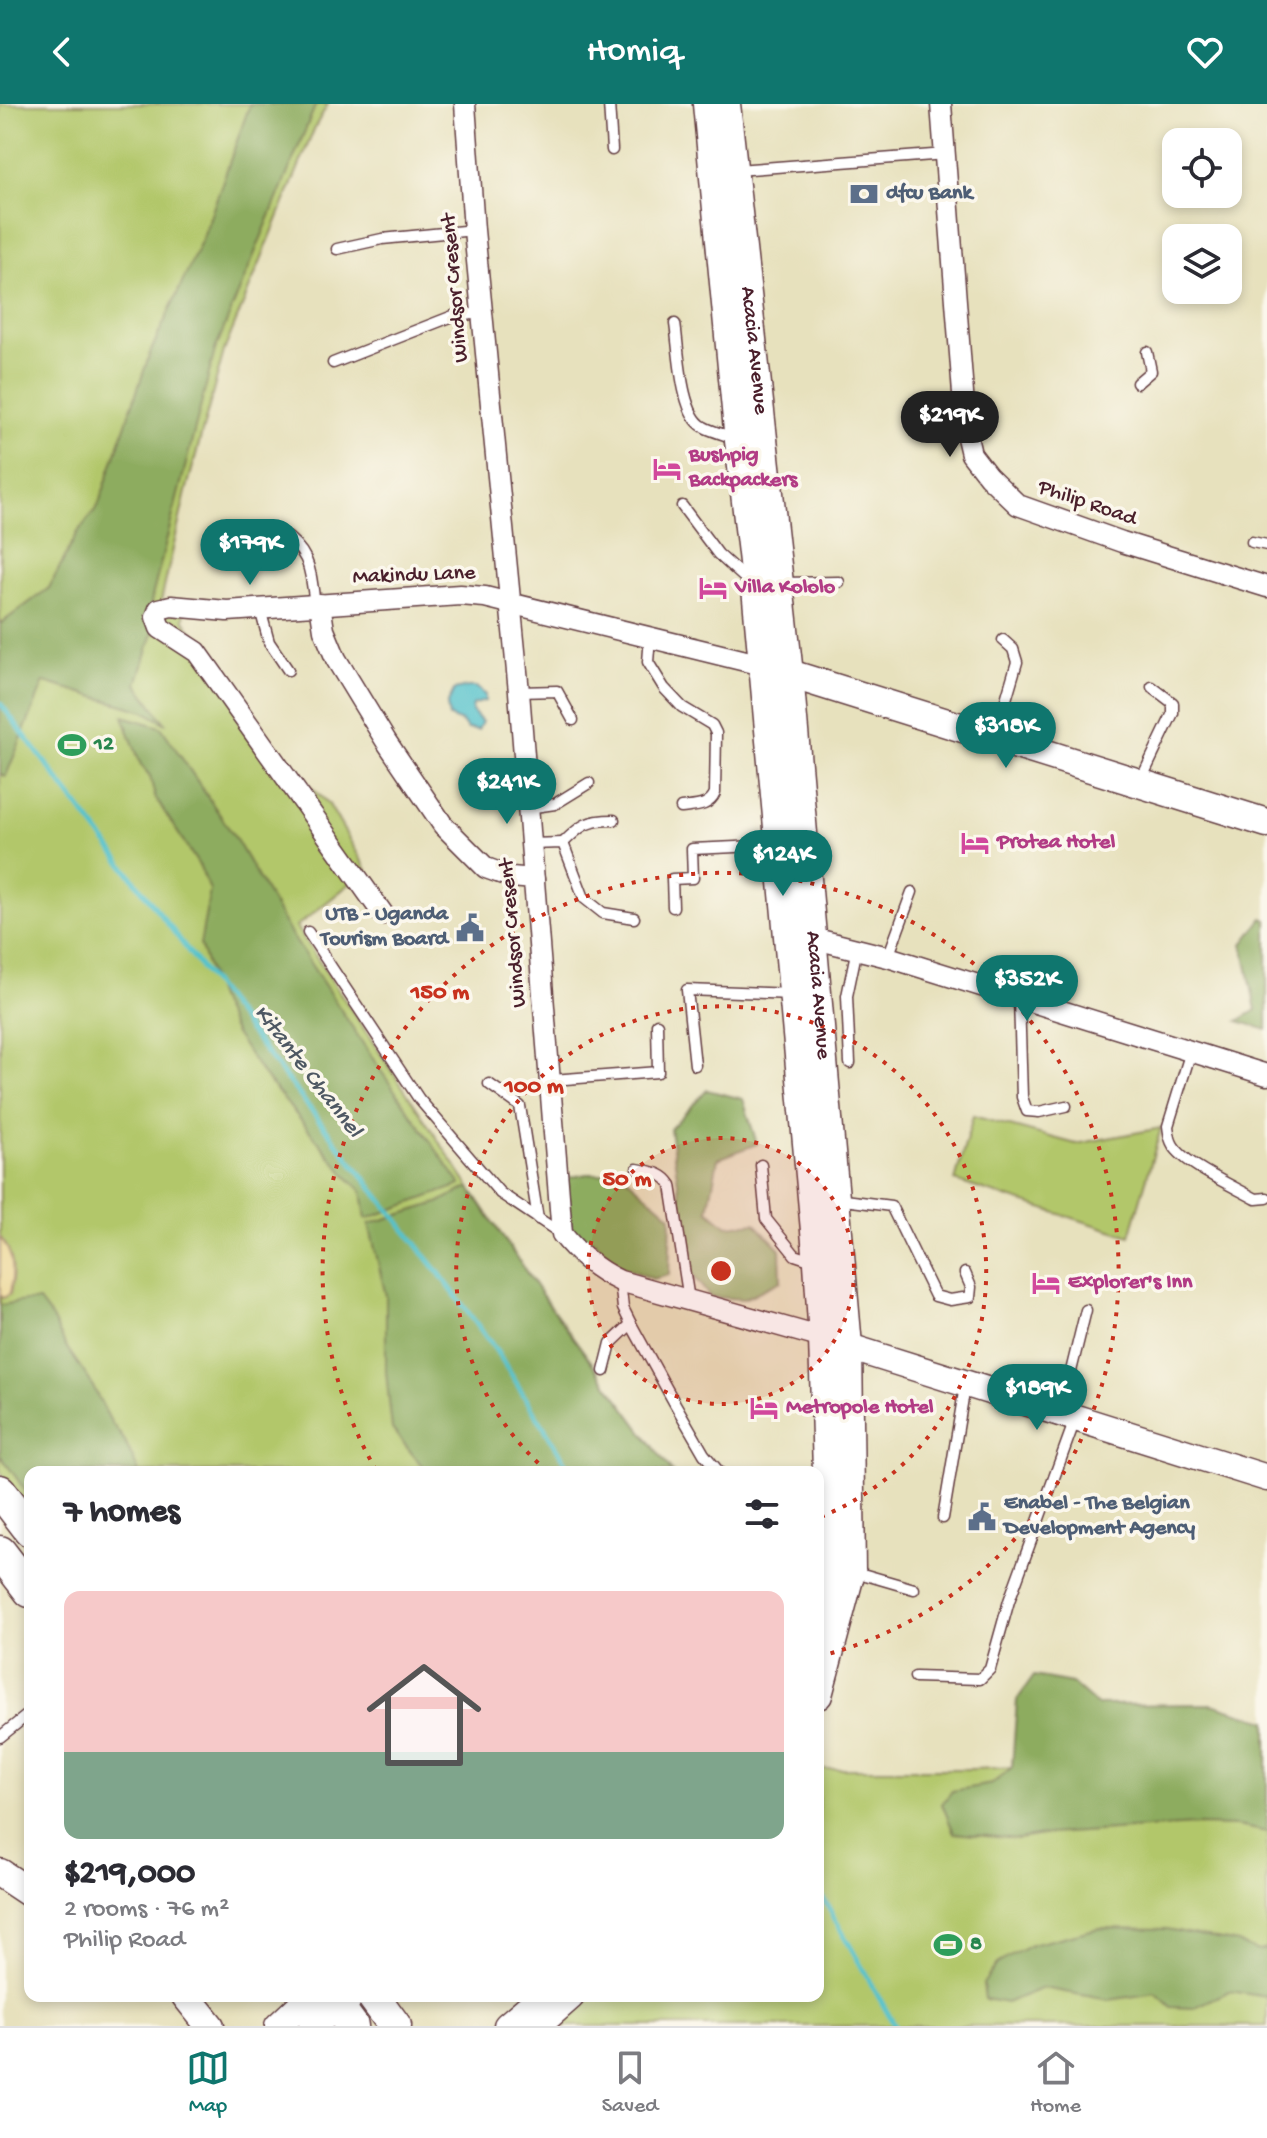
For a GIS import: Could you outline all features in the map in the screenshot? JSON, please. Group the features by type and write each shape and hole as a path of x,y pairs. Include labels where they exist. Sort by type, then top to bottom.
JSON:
{"main road":[{"name":"Acacia Avenue","path":"707,104 739,441 767,585"},
{"name":"Acacia Avenue","path":"726,104 835,1342 841,1572 824,1663"},
{"name":"Acacia Avenue","path":"775,669 781,851 800,939 794,994 823,1201 818,1263 835,1342"},
{"path":"775,669 1267,823"},
{"path":"0,1491 24,1522"},
{"name":"Acacia Avenue","path":"824,1610 841,1572"},
{"path":"0,1873 24,1889"},
{"path":"191,2002 210,2026"},
{"path":"377,2002 395,2026"},
{"path":"508,2026 536,2002"},
{"path":"536,2026 563,2002"}],"street":[{"name":"Windsor Cresent","path":"465,104 474,230 519,692 562,1234"},
{"name":"Philip Road","path":"941,104 966,433 971,454 988,476 1018,505 1122,542 1267,587"},
{"name":"Makindu Lane","path":"383,914 197,652 160,628 156,617 159,609 171,606 227,611 460,595 485,597 775,669"},
{"path":"318,604 336,659 386,741 443,825 486,868 511,877 534,879"},
{"path":"800,939 857,948 888,957 1267,1075"},
{"path":"562,1234 579,1256 620,1281 835,1342 1267,1478"},
{"path":"278,2026 336,2004"},
{"path":"312,2026 336,2004"}],"lane":[{"path":"609,104 612,150"},
{"path":"734,170 946,154"},
{"path":"337,249 382,239 474,230"},
{"path":"333,363 453,316 483,313"},
{"path":"675,324 685,396 692,416 702,426 739,441"},
{"path":"1137,383 1151,371 1147,352"},
{"path":"682,506 718,554 767,585 839,582"},
{"path":"279,531 304,551 318,604"},
{"path":"1252,542 1267,545"},
{"path":"260,609 269,642 288,670"},
{"path":"650,637 648,662 664,688 682,707 712,725 716,733 717,786 712,801 681,808"},
{"path":"994,739 1017,662 1013,649 1003,640"},
{"path":"1140,784 1173,713 1173,703 1152,687"},
{"path":"519,692 557,691 573,720"},
{"path":"527,808 555,804 589,783"},
{"path":"530,844 563,843 592,820 614,820"},
{"path":"563,843 584,898 603,913 634,918"},
{"path":"673,907 672,879 693,878 692,849 758,846 781,851"},
{"path":"888,957 912,892"},
{"path":"308,932 419,1099 500,1193 562,1234"},
{"path":"850,1063 847,996 857,948"},
{"path":"695,1065 687,990 794,994"},
{"path":"1019,998 1022,1097 1027,1111 1039,1112 1066,1106"},
{"path":"552,1080 658,1072 657,1024"},
{"path":"1191,1051 1168,1126 1174,1148 1256,1199 1267,1198"},
{"path":"489,1084 520,1106 538,1219"},
{"path":"761,1165 766,1219 795,1255 818,1263"},
{"path":"637,1169 656,1172 666,1177 671,1185 689,1300"},
{"path":"823,1201 891,1206 935,1296 950,1300 970,1297 971,1287 965,1273"},
{"path":"620,1281 623,1308 631,1324 704,1454 714,1466"},
{"path":"915,1677 980,1679 990,1669 1068,1416 1086,1310"},
{"path":"604,1371 611,1343 631,1324"},
{"path":"943,1518 965,1384"},
{"path":"841,1572 914,1589"},
{"path":"0,1737 24,1718"}],"green space":[{"path":"0,104 328,104 315,127 224,351 186,492 160,606 185,605 184,620 282,760 328,803 367,870 296,927 539,1291 668,1466 24,1466 24,1505 0,1471"},
{"path":"250,104 316,104 215,350 153,593 150,608 157,620 137,684 166,724 144,711 44,682 6,776 0,774 0,624 49,588 78,532 98,506 150,353 203,237"},
{"path":"123,716 161,727 234,836 289,931 461,1185 366,1219 362,1191 261,1072 235,1034 220,1004 200,945 210,890 200,867 155,797 150,776 141,765"},
{"path":"1263,918 1267,920 1267,1030 1238,1021 1256,1010 1243,944"},
{"path":"707,1090 743,1099 757,1144 718,1159 708,1210 727,1226 755,1223 780,1249 781,1281 744,1299 710,1297 692,1274 670,1129"},
{"path":"973,1116 1076,1144 1161,1128 1130,1236 955,1181"},
{"path":"587,1174 623,1174 671,1216 669,1275 653,1279 619,1266 594,1241 574,1237 561,1179"},
{"path":"469,1187 539,1291 668,1466 422,1466 392,1429 386,1372 386,1296 369,1224 438,1203"},
{"path":"39,1301 90,1381 136,1466 24,1466 24,1489 0,1455 0,1305"},
{"path":"1034,1676 1072,1683 1097,1705 1212,1704 1267,1721 1267,1832 1238,1826 1196,1825 1049,1834 1018,1839 954,1833 942,1804 952,1791 992,1784 1012,1767 1017,1700"},
{"path":"1251,1757 1267,1765 1267,2026 558,2026 584,2002 824,2002 824,1769 973,1769"},
{"path":"1099,1928 1167,1929 1238,1943 1258,1951 1267,1949 1267,1997 1230,1991 1193,2008 1171,2007 1156,1993 1109,2000 1043,1988 1006,2003 985,1999 983,1984 997,1964 1031,1945"}],"sand":[{"path":"0,1237 11,1257 13,1271 10,1294 3,1298 0,1295"}],"water":[{"path":"476,687 485,695 485,701 472,705 472,711 482,722 478,730 467,729 462,722 449,717 447,705 454,690"}],"waterway":[{"name":"Kitante Channel","path":"0,703 249,1031 439,1273 495,1349 568,1466"},
{"name":"Kitante Channel","path":"824,1900 895,2026"}],"place":[{"name":"dfcu Bank","path":"864,194"},
{"name":"Bushpig Backpackers","path":"667,469"},
{"name":"Villa Kololo","path":"713,588"},
{"name":"12","path":"72,745"},
{"name":"Protea Hotel","path":"975,843"},
{"name":"UTB - Uganda Tourism Board","path":"470,928"},
{"name":"Explorer's Inn","path":"1046,1283"},
{"name":"Metropole Hotel","path":"764,1408"},
{"name":"Enabel - The Belgian Development Agency","path":"982,1517"},
{"name":"8","path":"948,1945"}]}
